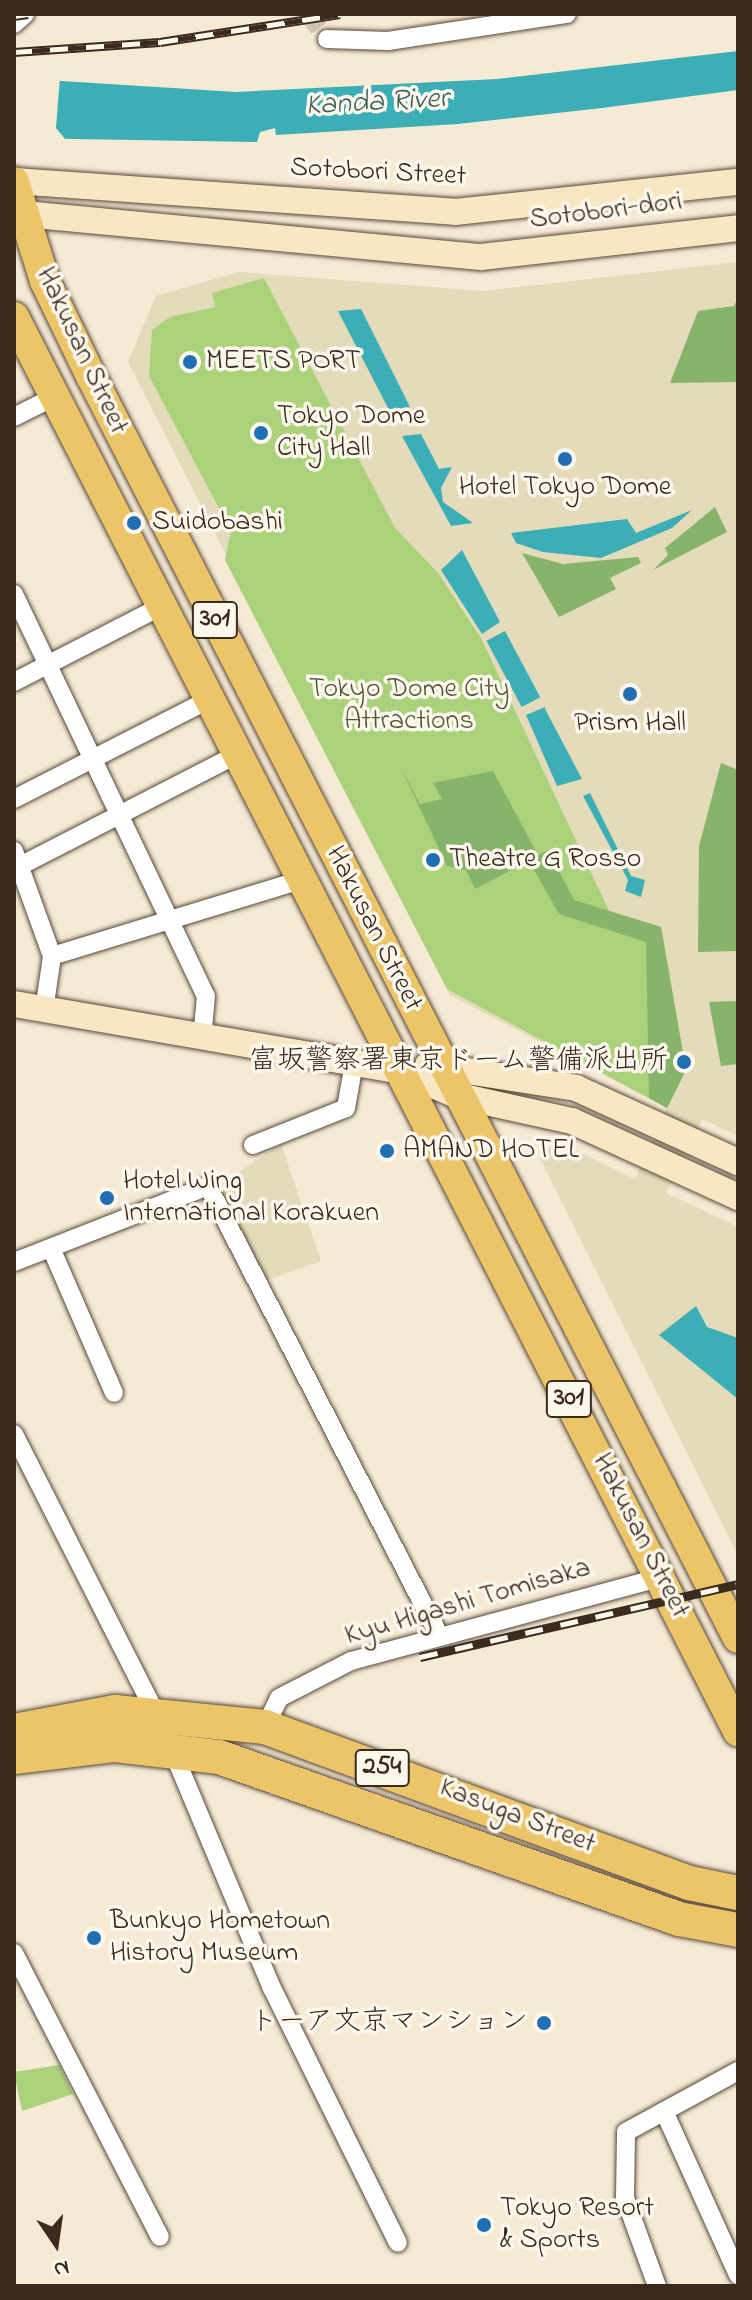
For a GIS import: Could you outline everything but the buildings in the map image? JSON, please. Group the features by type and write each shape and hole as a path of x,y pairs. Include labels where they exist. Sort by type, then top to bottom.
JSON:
{"highway":[{"name":"Kasuga Street","path":"14,1731 81,1715 156,1714 265,1727 689,1883 738,1893"},
{"name":"Kasuga Street","path":"14,1757 84,1746 173,1750 242,1764 679,1919 738,1930"}],"main road":[{"name":"Sotobori Street","path":"14,181 455,212 738,182"},
{"name":"301","path":"14,181 18,214"},
{"path":"18,214 481,257 738,228"},
{"name":"Hakusan Street","path":"18,214 91,376 442,1064 735,1623"},
{"name":"Hakusan Street","path":"14,317 52,398 662,1577 738,1731"},
{"path":"14,1004 202,1039 397,1070 459,1096 572,1121 738,1197"},
{"path":"397,1070 442,1064 576,1088 738,1162"}],"street":[{"path":"14,24 25,14"},
{"path":"327,39 388,41 567,14"},
{"path":"14,417 52,398"},
{"path":"14,594 95,757 206,996 202,1039"},
{"path":"14,682 160,607"},
{"path":"14,799 208,700"},
{"path":"44,1011 52,956 16,862 122,814 236,755"},
{"path":"52,956 300,880"},
{"path":"253,1145 346,1108 354,1063"},
{"path":"14,1262 208,1186 440,1637"},
{"path":"51,1248 114,1393"},
{"path":"14,1434 156,1714 272,1988 398,2243"},
{"name":"Kyu Higashi Tomisaka","path":"265,1727 290,1690 351,1661 662,1577"},
{"path":"14,1953 160,2237"},
{"path":"657,2286 625,2198 622,2146 634,2124 738,2071"},
{"path":"664,2111 738,2275"}],"shaded area":[{"path":"738,262 738,1136 702,1119 666,1193 738,1227 738,1555 540,1158 550,1147 569,1147 635,1179 667,1108 450,995 128,362 156,296 239,272 483,291"},
{"path":"281,1144 321,1261 262,1282 215,1188"}],"green space":[{"name":"Tokyo Dome City Attractions","path":"264,278 395,528 438,573 481,638 609,911 661,927 686,1070 667,1108 447,989 225,560 231,531 149,376 152,330 170,317 215,307 212,293"},
{"path":"738,297 738,382 670,383 698,311 734,306"},
{"path":"715,507 727,532 653,570 668,555 665,548"},
{"path":"522,553 563,564 638,557 641,563 610,578 616,589 559,617"},
{"path":"721,763 738,770 736,951 698,952 699,846"},
{"path":"400,766 420,804 442,799 433,783 493,771 538,855 548,850 574,900 661,927 686,1070 667,1108 649,1098 646,942 559,914 529,861 475,889 466,870 447,866"},
{"path":"738,1001 738,1064 721,1066 709,1002"},
{"path":"59,2065 73,2094 22,2111 14,2072"}],"water":[{"name":"Kanda River","path":"738,51 738,90 602,108 458,124 276,135 275,128 260,132 257,142 14,138 14,78 236,92 497,79"},
{"path":"361,309 410,407 389,410 338,311"},
{"path":"421,434 439,469 452,467 441,488 443,502 473,523 451,526 402,436"},
{"path":"692,510 672,528 601,558 543,552 516,543 511,533 627,519 636,533"},
{"path":"462,550 500,622 482,634 441,570"},
{"path":"505,631 540,697 522,707 486,641"},
{"path":"545,707 582,779 557,786 526,715"},
{"path":"590,793 631,876 645,880 641,897 625,891 628,880 583,796"},
{"path":"696,1306 707,1327 738,1338 738,1399 659,1335"}],"pier":[{"path":"14,74 60,77 56,128 70,145 14,142"}],"tunnel":[{"path":"308,14 327,39"}],"railway":[{"path":"14,16 28,14"},
{"path":"14,52 160,42 340,14"},
{"path":"420,1657 738,1584"}],"place":[{"name":"MEETS PORT","path":"190,362"},
{"name":"Tokyo Dome City Hall","path":"261,433"},
{"name":"Hotel Tokyo Dome","path":"565,459"},
{"name":"Suidobashi","path":"134,523"},
{"name":"Prism Hall","path":"630,694"},
{"name":"Theatre G Rosso","path":"433,860"},
{"name":"富坂警察署東京ドーム警備派出所","path":"684,1062"},
{"name":"AMAND HOTEL","path":"387,1151"},
{"name":"Hotel Wing International Korakuen","path":"107,1198"},
{"name":"Bunkyo Hometown History Museum","path":"94,1938"},
{"name":"トーア文京マンション","path":"544,2023"},
{"name":"Tokyo Resort & Sports","path":"484,2225"}]}
